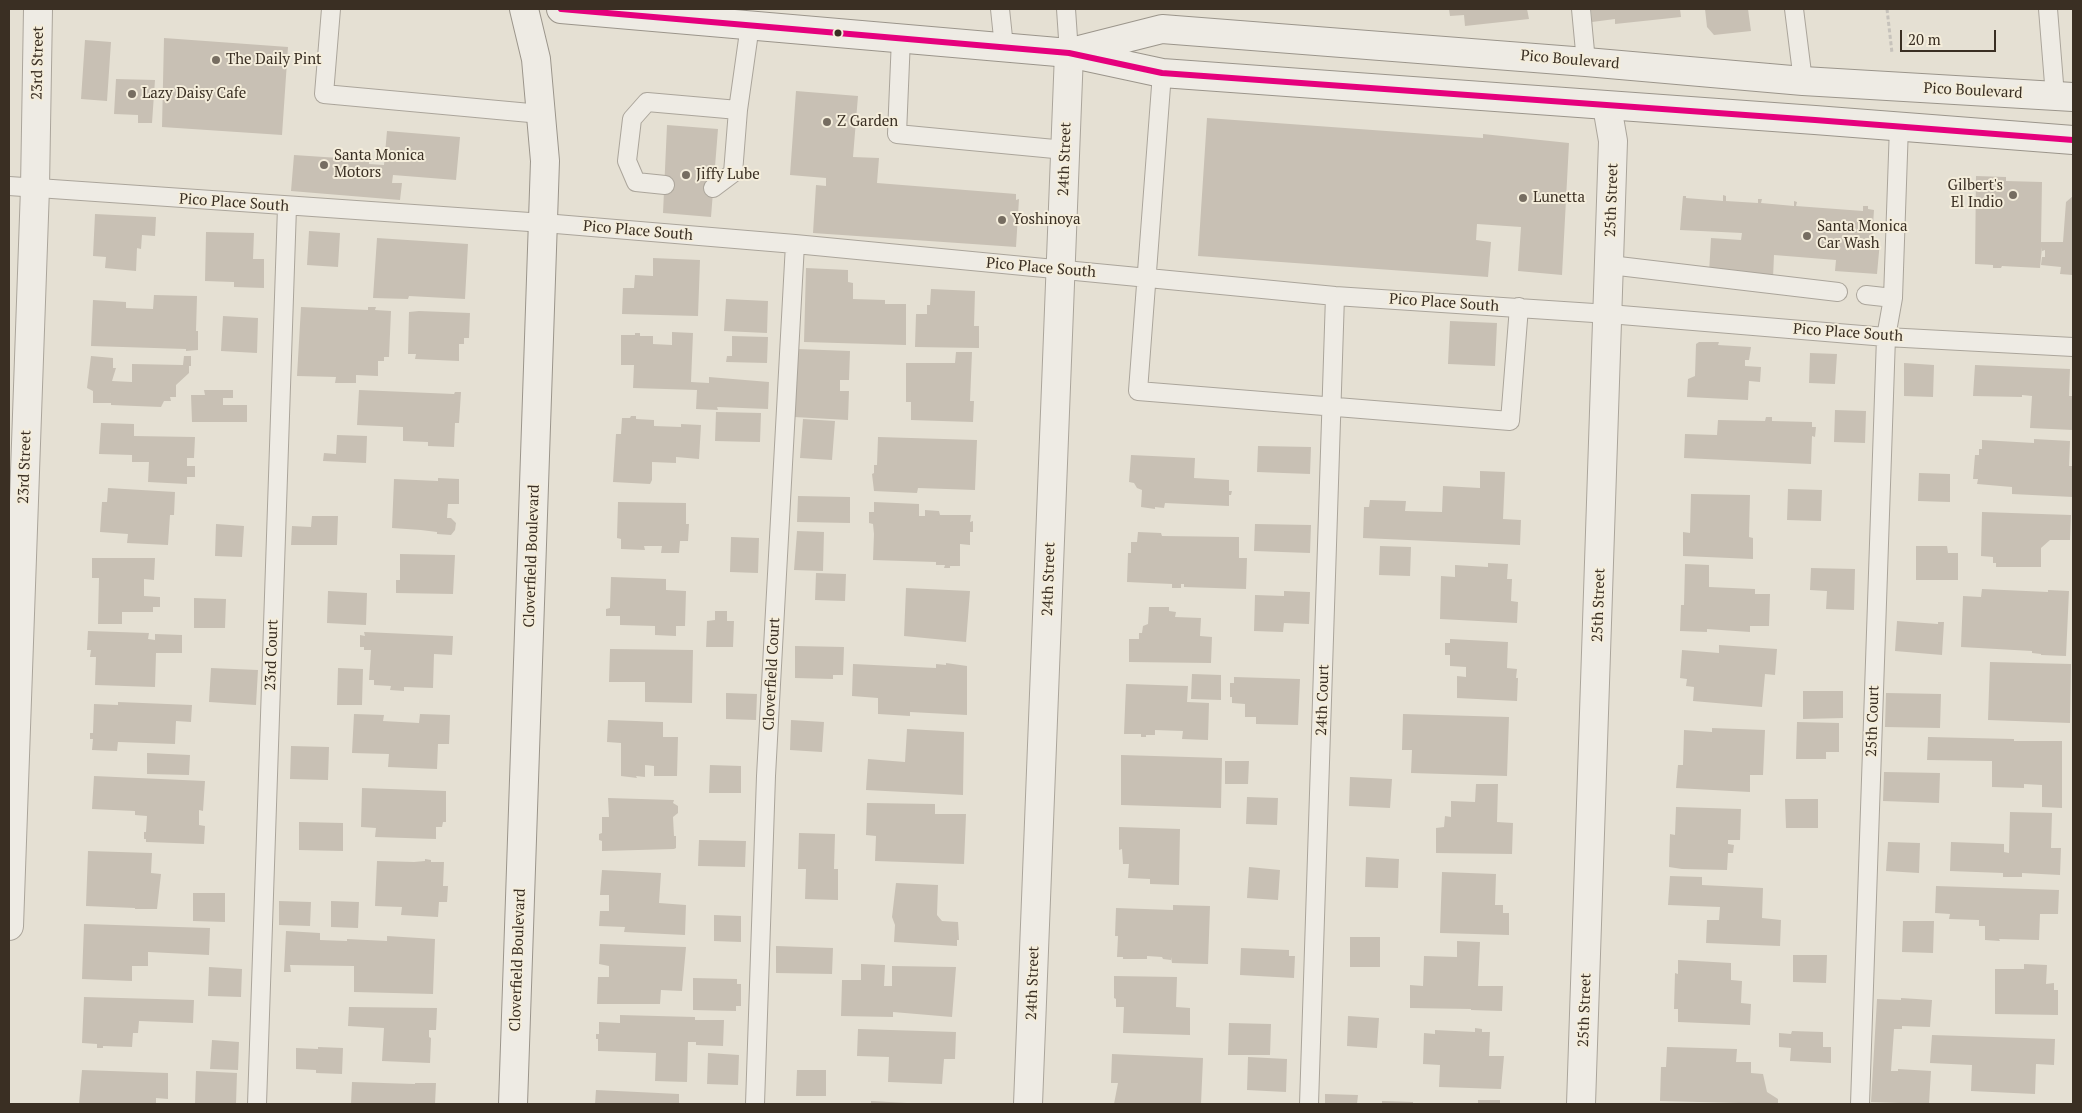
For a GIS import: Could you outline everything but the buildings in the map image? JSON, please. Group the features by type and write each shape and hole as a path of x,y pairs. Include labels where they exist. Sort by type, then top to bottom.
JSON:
{"street":[{"name":"23rd Street","path":"9,926 35,188 38,9"},
{"name":"Cloverfield Boulevard","path":"513,1104 545,160 536,59 524,9"},
{"name":"Pico Boulevard","path":"561,9 1069,53 1162,73 1850,122 2073,140"},
{"name":"Pico Boulevard","path":"1069,53 1162,29 1803,81 2064,96"},
{"name":"24th Street","path":"1028,1104 1069,53"},
{"name":"25th Street","path":"1582,1104 1614,141 1607,106 1586,62"},
{"path":"1850,122 1852,84"}],"lane":[{"path":"331,9 324,94 541,114"},
{"path":"1000,9 1004,47"},
{"path":"1066,9 1069,53"},
{"path":"1581,9 1586,62"},
{"path":"1794,9 1803,81"},
{"path":"2048,9 2064,96"},
{"path":"713,188 733,173 738,110 750,25"},
{"path":"902,38 897,134 1065,150"},
{"path":"1162,73 1138,391 1510,421 1518,307"},
{"path":"665,185 636,182 627,161 632,120 648,102 738,110"},
{"name":"25th Court","path":"1860,1104 1886,337 1893,298 1899,126"},
{"name":"Pico Place South","path":"9,186 287,207 544,223 795,244 1336,296 1518,307 1886,337 2073,347"},
{"name":"23rd Court","path":"257,1104 287,207"},
{"name":"Cloverfield Court","path":"755,1104 766,776 795,244"},
{"path":"1610,265 1838,292"},
{"path":"1866,295 1893,298"},
{"name":"24th Court","path":"1310,1104 1336,296"}],"path":[{"path":"1887,9 1892,53"}],"transit line":[{"path":"561,9 1069,53 1162,73 2073,140"}],"place":[{"name":"The Daily Pint","path":"216,60"},
{"name":"Lazy Daisy Cafe","path":"132,94"},
{"name":"Z Garden","path":"827,122"},
{"name":"Santa Monica Motors","path":"324,165"},
{"name":"Jiffy Lube","path":"686,175"},
{"name":"Gilbert's El Indio","path":"2013,195"},
{"name":"Lunetta","path":"1523,198"},
{"name":"Yoshinoya","path":"1002,220"},
{"name":"Santa Monica Car Wash","path":"1807,236"}]}
